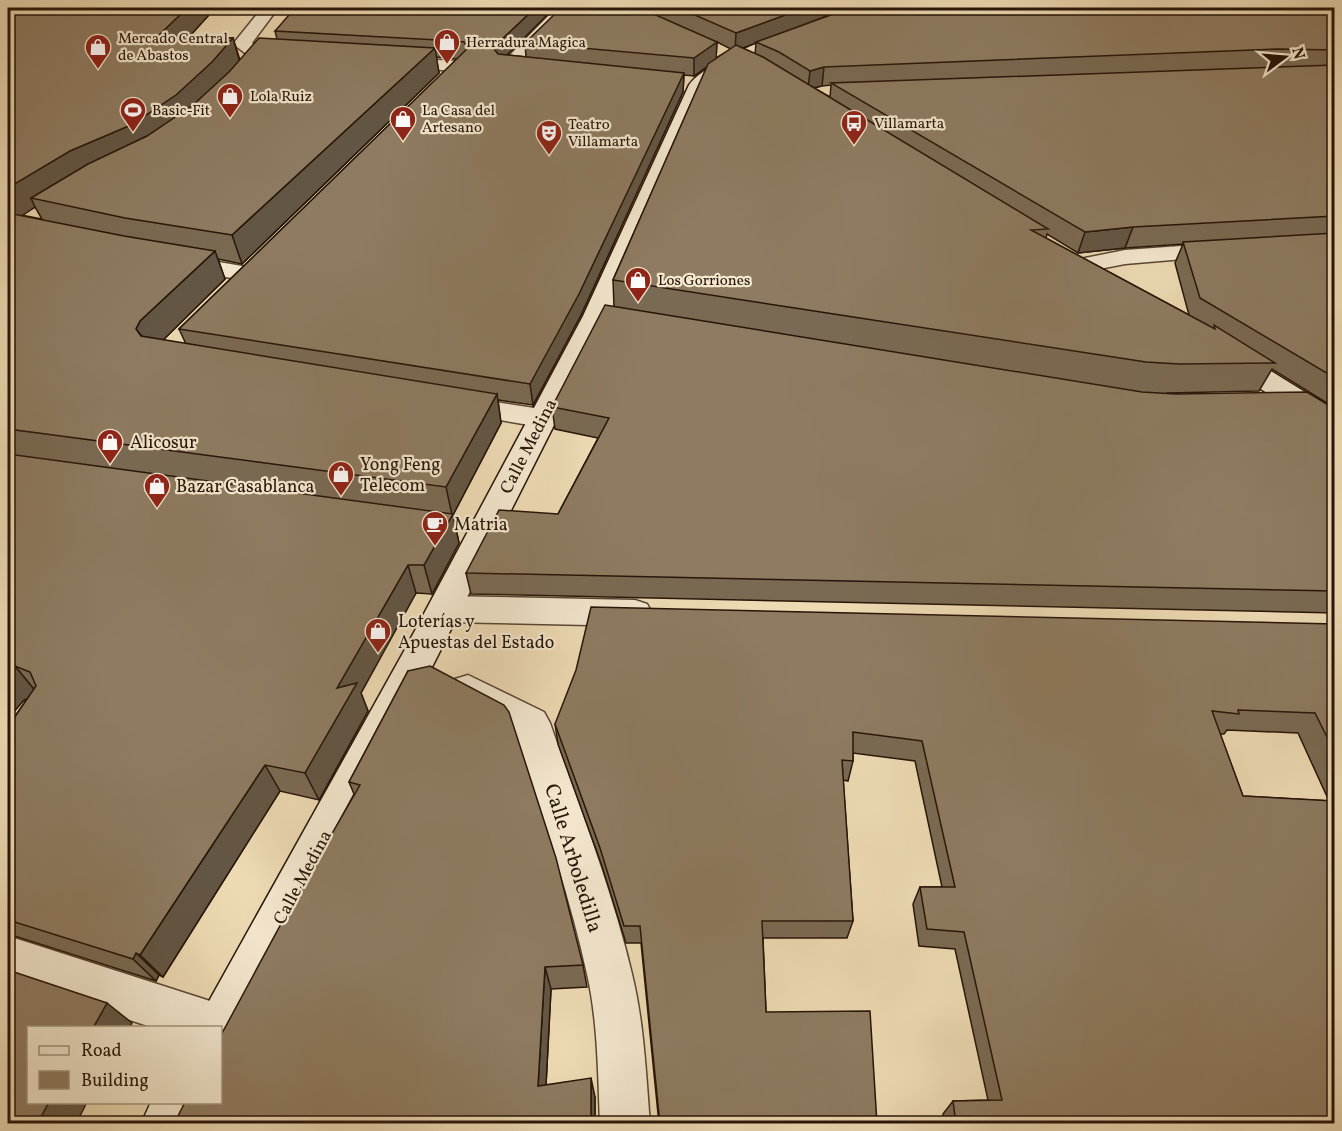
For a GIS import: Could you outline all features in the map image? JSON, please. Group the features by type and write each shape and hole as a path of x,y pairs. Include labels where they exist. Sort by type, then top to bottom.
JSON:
{"street":[{"path":"146,14 218,8"},
{"path":"229,92 266,56 242,44 270,8"},
{"path":"532,69 508,67 561,13 577,8"},
{"path":"817,8 865,10"},
{"name":"Calle Medina","path":"222,1026 445,609 541,418 607,318 691,85 736,61 865,10"},
{"path":"378,62 459,66 435,90"},
{"path":"1109,282 1071,261 1249,249"},
{"path":"159,259 248,274"},
{"path":"1210,345 1335,423"},
{"path":"434,401 541,418"},
{"path":"1256,403 1302,402"},
{"path":"445,609 665,614"},
{"name":"Calle Arboledilla","path":"416,663 531,723 579,867 610,975 621,1054 625,1124"},
{"path":"8,958 215,1026"},
{"path":"166,1124 177,1104"}],"building":[{"path":"8,8 187,8 157,37 233,38 212,62 176,95 131,125 70,151 8,188"},
{"path":"295,8 535,8 498,43 494,49 498,54 684,73 579,294 530,384 179,329 468,48 464,42 456,41 275,31"},
{"path":"561,8 640,8 717,42 694,58 525,43"},
{"path":"679,8 804,8 736,33"},
{"path":"850,8 1335,8 1335,50 1277,49 824,67 810,71 779,52 756,42"},
{"path":"259,38 435,48 232,235 125,218 31,198 88,164 147,136 193,105 229,72"},
{"path":"736,45 763,57 1048,229 1031,230 1215,329 1214,325 1275,363 1146,362 613,280 708,64"},
{"path":"1335,65 1335,216 1133,227 1085,232 831,83"},
{"path":"8,213 215,251 140,321 136,329 141,336 497,394 446,487 8,429"},
{"path":"1335,233 1335,378 1200,298 1183,242"},
{"path":"605,305 1142,392 1176,394 1307,392 1335,409 1335,591 466,573 499,510 558,514 609,418 552,407"},
{"path":"8,454 453,514 424,565 408,565 337,688 357,683 305,773 265,765 140,955 136,953 133,959 8,920 8,727 36,686 30,672 15,666 8,669"},
{"path":"591,607 1335,624 1335,753 1315,713 1238,710 1239,714 1212,711 1243,796 1335,801 1335,1124 956,1124 953,1101 1002,1100 964,932 927,929 920,887 955,887 922,741 853,732 853,761 842,760 853,921 762,921 766,1012 870,1011 877,1124 660,1124 640,926 624,926 600,848 555,724 576,670"},
{"path":"430,666 504,705 509,712 556,858 583,965 545,967 538,1086 591,1078 591,1124 174,1124 184,1104 222,1104 222,1033 296,896 360,785 349,782 408,671"},
{"path":"8,970 107,1003 94,1026 27,1026 27,1104 48,1104 37,1124 8,1124"}],"place":[{"name":"Herradura Magica","path":"447,65"},
{"name":"Mercado Central de Abastos","path":"98,70"},
{"name":"Lola Ruiz","path":"230,119"},
{"name":"Basic-Fit","path":"133,133"},
{"name":"La Casa del Artesano","path":"403,142"},
{"name":"Villamarta","path":"854,146"},
{"name":"Teatro Villamarta","path":"549,156"},
{"name":"Los Gorriones","path":"638,303"},
{"name":"Alicosur","path":"110,465"},
{"name":"Yong Feng Telecom","path":"341,497"},
{"name":"Bazar Casablanca","path":"157,509"},
{"name":"Matria","path":"435,547"},
{"name":"Loterías y Apuestas del Estado","path":"378,654"}]}
